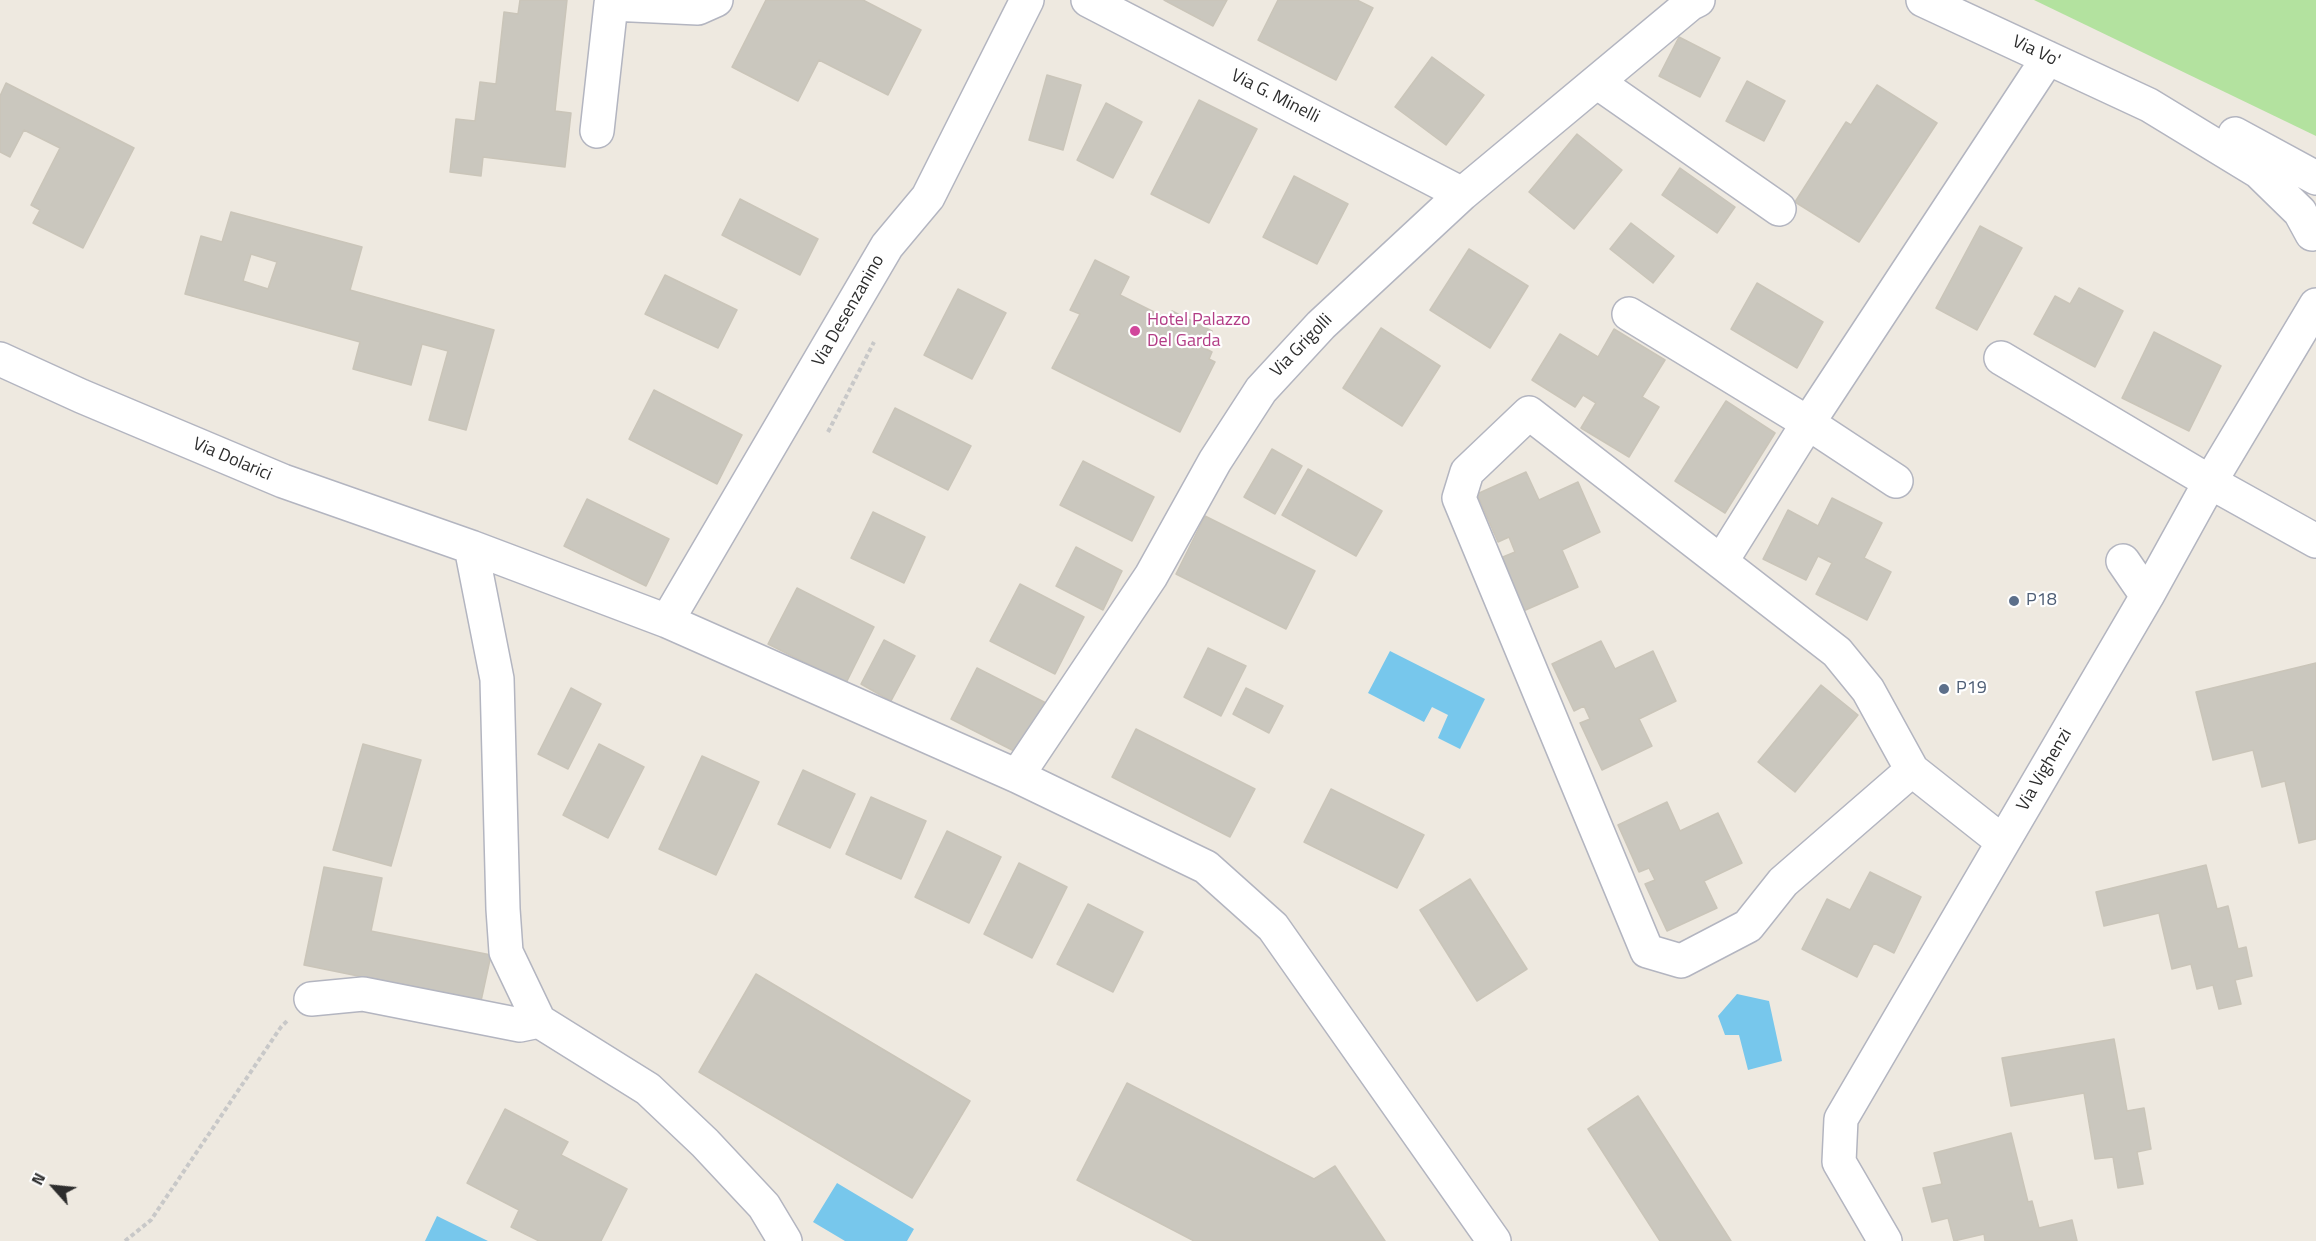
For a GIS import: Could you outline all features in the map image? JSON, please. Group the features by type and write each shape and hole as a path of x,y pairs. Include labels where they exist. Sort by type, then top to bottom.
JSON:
{"street":[{"path":"597,131 611,4 698,8 716,0"},
{"name":"Via Desenzanino","path":"667,621 887,246 928,197 1027,0"},
{"name":"Via G. Minelli","path":"1088,0 1462,194"},
{"name":"Via Vo'","path":"1923,0 2149,105"},
{"name":"Via Grigolli","path":"1017,776 1151,576 1215,461 1260,390 1321,325 1462,194 1693,1"},
{"path":"1721,562 1808,423 2048,58"},
{"path":"1597,82 1779,209"},
{"path":"2149,105 2230,131 2316,178"},
{"path":"2149,105 2259,172 2300,212 2315,235"},
{"name":"Via Vighenzi","path":"1885,1241 1839,1162 1841,1119 2210,482 2316,305"},
{"path":"1629,314 1808,423 1896,481"},
{"path":"2001,358 2210,482 2316,541"},
{"name":"Via Dolarici","path":"0,359 81,396 283,481 471,546 667,621 1017,776 1206,867 1273,927 1494,1241"},
{"path":"1912,770 1783,882 1748,926 1682,961 1647,951 1459,498 1467,472 1529,413 1837,652 1868,690 1912,770 2003,842"},
{"path":"471,546 497,679 506,951 539,1021 648,1089 705,1143 764,1206 784,1241"},
{"path":"2123,561 2146,596"},
{"path":"310,999 363,994 520,1025 539,1021"}],"path":[{"path":"124,1241 151,1220 281,1027 310,999"}],"green space":[{"path":"2034,0 2316,0 2316,136"}],"water":[{"path":"1390,651 1485,699 1460,749 1438,738 1448,715 1432,707 1424,722 1368,693"},
{"path":"1737,994 1769,1001 1782,1061 1748,1070 1739,1035 1725,1035 1718,1016"},
{"path":"837,1183 914,1229 907,1241 845,1241 813,1222"},
{"path":"437,1216 488,1241 425,1241"}],"building":[{"path":"520,0 567,0 555,111 571,113 565,167 483,157 481,176 450,172 456,119 475,121 480,82 496,84 504,12 518,14"},
{"path":"766,0 863,0 921,30 888,95 819,60 798,101 732,67"},
{"path":"1164,0 1227,0 1213,26"},
{"path":"1278,0 1357,0 1373,8 1336,80 1258,40"},
{"path":"1679,37 1720,58 1700,97 1659,76"},
{"path":"1432,57 1484,95 1446,145 1395,107"},
{"path":"1047,75 1081,85 1063,150 1029,140"},
{"path":"1747,81 1785,101 1764,141 1726,121"},
{"path":"6,83 134,148 83,248 33,223 40,210 31,205 60,148 24,130 10,157 0,152 0,96"},
{"path":"1877,85 1937,123 1859,242 1795,202 1846,122 1851,125"},
{"path":"1199,100 1257,129 1209,223 1151,194"},
{"path":"1106,103 1142,122 1113,178 1077,160"},
{"path":"1577,134 1622,170 1574,229 1529,192"},
{"path":"1680,168 1735,207 1717,233 1662,195"},
{"path":"1294,176 1348,204 1317,264 1263,237"},
{"path":"740,199 818,239 800,275 722,235"},
{"path":"231,212 362,247 350,290 494,330 466,430 429,420 448,351 422,344 411,385 353,369 360,342 185,294 201,236 222,242","holes":["251,254 277,262 268,289 243,281"]},
{"path":"1631,223 1674,256 1653,283 1610,249"},
{"path":"1980,226 2022,248 1977,330 1936,308"},
{"path":"1469,249 1528,286 1490,348 1430,310"},
{"path":"1095,260 1129,277 1120,295 1168,319 1172,311 1212,331 1204,348 1212,352 1209,359 1215,362 1180,432 1052,368 1080,314 1070,310"},
{"path":"665,275 737,310 718,348 645,314"},
{"path":"1757,283 1823,322 1797,368 1731,329"},
{"path":"2079,288 2123,311 2095,367 2034,334 2055,296 2070,304"},
{"path":"958,289 1006,313 972,379 924,355"},
{"path":"1381,328 1440,366 1402,426 1343,388"},
{"path":"1614,329 1665,360 1642,397 1659,407 1629,457 1581,428 1596,403 1583,395 1575,407 1532,380 1560,334 1598,357"},
{"path":"2154,332 2221,366 2189,431 2122,398"},
{"path":"654,390 742,435 717,484 629,439"},
{"path":"1726,401 1775,433 1725,513 1675,481"},
{"path":"895,408 971,446 948,490 873,452"},
{"path":"1272,449 1302,466 1275,514 1244,497"},
{"path":"1083,461 1154,497 1132,541 1060,505"},
{"path":"1308,469 1382,511 1356,556 1282,515"},
{"path":"1526,472 1539,500 1578,482 1600,532 1562,550 1578,587 1521,612 1498,559 1515,552 1509,537 1498,542 1477,494"},
{"path":"1832,498 1882,523 1864,558 1891,572 1867,620 1816,594 1832,563 1818,556 1806,580 1763,559 1788,510 1818,526"},
{"path":"587,499 669,539 646,586 564,546"},
{"path":"873,512 925,537 904,583 851,558"},
{"path":"1205,516 1315,571 1286,629 1176,574"},
{"path":"1076,547 1122,571 1103,610 1056,586"},
{"path":"1020,584 1084,617 1055,674 990,641"},
{"path":"797,588 874,627 846,683 768,644"},
{"path":"884,640 915,656 891,701 861,684"},
{"path":"1601,641 1615,669 1653,651 1676,701 1639,719 1652,746 1602,770 1580,723 1590,719 1584,706 1574,711 1552,664"},
{"path":"1208,648 1246,666 1221,716 1184,697"},
{"path":"2316,663 2316,839 2299,843 2285,781 2262,787 2253,750 2213,760 2196,692"},
{"path":"977,668 1046,703 1020,754 951,719"},
{"path":"1821,685 1858,715 1795,792 1758,762"},
{"path":"571,688 601,704 568,769 538,754"},
{"path":"1246,688 1283,706 1269,733 1233,714"},
{"path":"1136,729 1255,789 1230,837 1112,777"},
{"path":"363,744 421,760 391,866 333,850"},
{"path":"599,744 644,767 608,838 563,815"},
{"path":"702,756 759,782 716,875 659,849"},
{"path":"803,770 855,794 830,848 778,824"},
{"path":"1331,789 1424,835 1397,888 1304,842"},
{"path":"871,797 926,821 901,879 846,854"},
{"path":"1667,802 1680,831 1718,813 1742,863 1704,881 1717,908 1667,931 1645,884 1655,880 1649,868 1639,872 1618,825"},
{"path":"947,831 1001,857 969,923 915,897"},
{"path":"1019,863 1067,887 1032,958 984,934"},
{"path":"2206,865 2217,909 2228,906 2238,949 2246,947 2252,976 2235,980 2241,1004 2219,1009 2213,985 2197,989 2191,964 2172,969 2159,913 2104,926 2096,892"},
{"path":"324,867 382,878 371,931 491,955 481,1001 304,965"},
{"path":"1870,872 1921,897 1894,953 1874,943 1857,977 1802,949 1827,899 1850,910"},
{"path":"1470,879 1527,969 1477,1001 1420,910"},
{"path":"1088,904 1143,932 1113,992 1057,964"},
{"path":"756,974 970,1101 912,1198 699,1072"},
{"path":"2114,1039 2127,1111 2144,1108 2151,1149 2137,1152 2143,1184 2118,1188 2113,1157 2095,1159 2084,1093 2011,1106 2002,1058"},
{"path":"1127,1083 1314,1179 1335,1166 1385,1241 1194,1241 1077,1180"},
{"path":"1638,1096 1731,1241 1660,1241 1588,1129"},
{"path":"505,1109 568,1142 561,1155 627,1189 601,1241 539,1241 511,1227 519,1210 467,1183"},
{"path":"2011,1133 2028,1202 2032,1201 2039,1228 2072,1220 2077,1241 1985,1241 1984,1234 1954,1241 1948,1218 1932,1222 1923,1188 1942,1184 1934,1153"}],"place":[{"name":"Hotel Palazzo Del Garda","path":"1135,331"},
{"name":"P18","path":"2014,601"},
{"name":"P19","path":"1944,689"}]}
